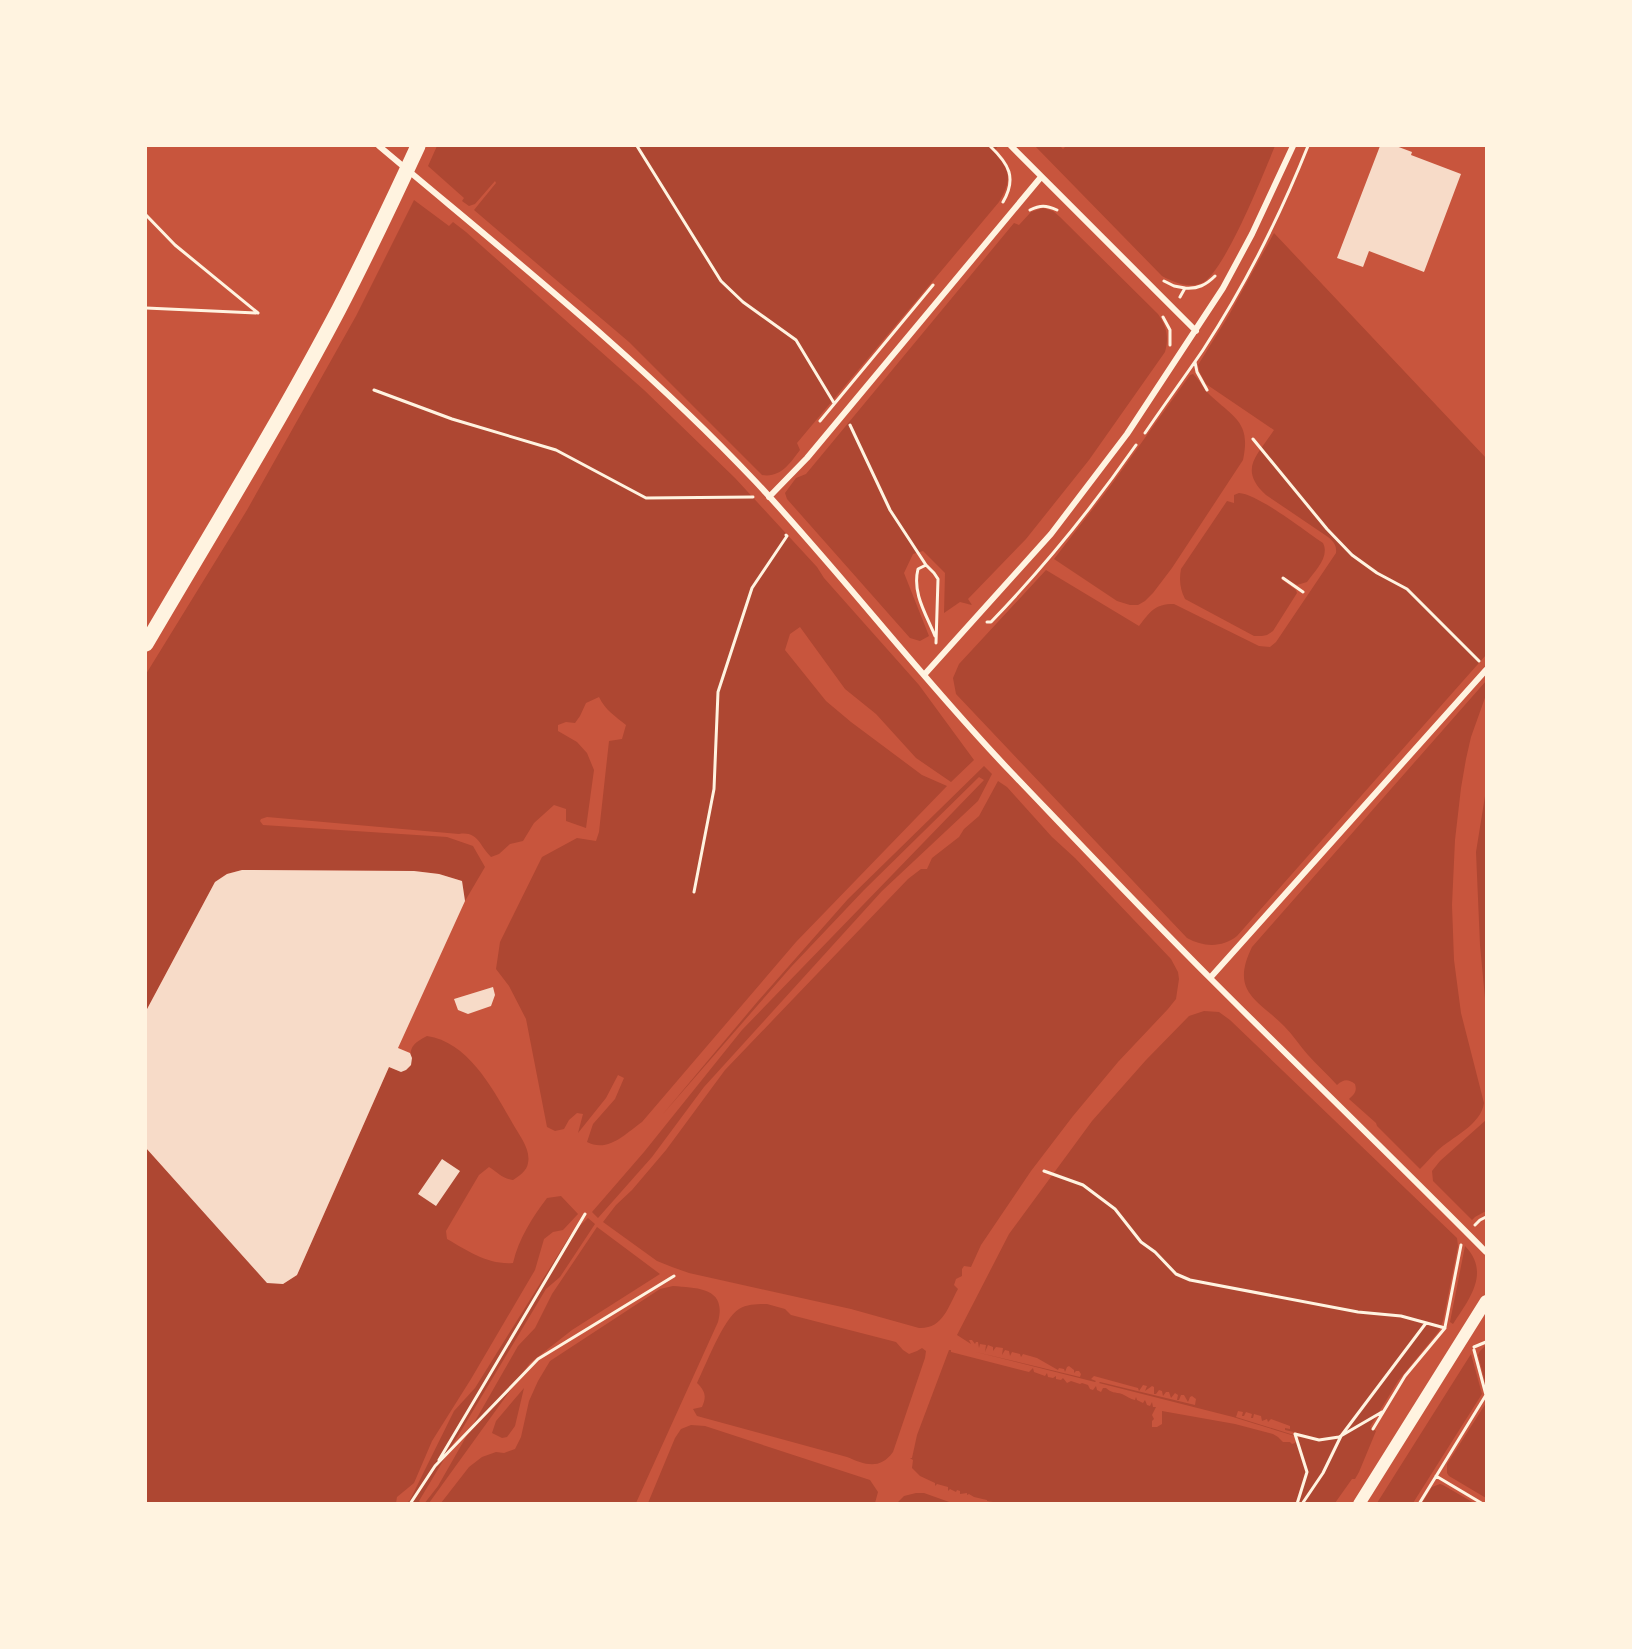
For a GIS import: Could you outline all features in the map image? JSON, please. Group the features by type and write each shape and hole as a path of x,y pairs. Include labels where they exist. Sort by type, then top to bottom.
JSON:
{"highway":[{"path":"146,644 302,376 369,250 418,146"}],"main road":[{"path":"1359,1503 1486,1301"}],"street":[{"path":"379,146 580,314 694,420 798,528 969,729 1210,978 1486,1252"},
{"path":"1011,146 1196,332"},
{"path":"924,675 1051,534 1127,434 1223,288 1293,146"},
{"path":"769,497 807,458 1041,177"},
{"path":"1210,978 1486,669"}],"path":[{"path":"637,146 721,281 743,302 796,340 834,403"},
{"path":"990,146 1008,166 1010,177 1009,190 999,206 1021,220 1029,211 1040,206 1057,210"},
{"path":"146,215 175,245 258,313 146,308"},
{"path":"1167,323 1185,288 1202,286 1217,274"},
{"path":"815,427 939,278"},
{"path":"1161,314 1170,330 1169,348"},
{"path":"1195,360 1197,372 1208,390"},
{"path":"374,390 452,418 556,450 646,498 769,497"},
{"path":"844,412 890,510 926,565 938,579 936,663"},
{"path":"1253,439 1327,529 1352,555 1407,590 1486,669"},
{"path":"694,892 714,789 718,692 752,588 787,536 783,526"},
{"path":"926,565 918,570 916,592 936,639"},
{"path":"1283,579 1303,592"},
{"path":"1044,1171 1083,1185 1114,1209 1141,1242 1155,1252 1176,1274 1190,1280 1358,1311 1401,1316 1445,1328 1406,1376 1373,1429"},
{"path":"410,1503 435,1467 585,1215"},
{"path":"1450,1305 1462,1241 1480,1220 1486,1217"},
{"path":"435,1467 538,1359 674,1276"},
{"path":"1300,1503 1323,1473 1341,1436 1426,1323"},
{"path":"1419,1503 1486,1395 1474,1348"},
{"path":"1300,1503 1307,1472 1295,1434 1319,1440 1341,1436 1384,1411"},
{"path":"1437,1476 1484,1503"}],"shaded area":[{"path":"437,146 998,146 994,152 1004,165 1008,182 999,202 797,443 800,450 793,460 780,472 762,475 629,342 474,210 496,183 495,181 475,204 469,206 462,201 464,198 428,166"},
{"path":"1035,146 1060,146 1063,149 1066,146 1275,146 1243,220 1222,261 1202,283 1187,285 1162,276"},
{"path":"414,200 449,226 453,222 466,232 644,390 735,478 817,567 824,578 919,685 974,760 951,782 916,758 876,714 845,689 800,627 790,634 785,650 826,701 922,775 947,786 796,942 642,1122 623,1137 609,1144 595,1145 587,1142 593,1124 615,1099 624,1078 618,1075 606,1098 578,1133 583,1114 577,1113 564,1129 555,1131 547,1127 526,1019 509,986 496,969 500,942 542,857 577,838 596,841 599,832 609,741 622,739 626,725 607,709 599,697 586,703 575,723 566,722 558,725 558,731 577,742 587,753 594,770 586,828 566,821 566,809 554,805 534,823 523,841 510,844 499,854 491,857 478,840 465,834 267,817 261,819 263,825 447,837 473,846 485,867 465,901 462,881 439,874 414,871 242,870 227,874 215,882 146,1011 146,674 247,510 356,316"},
{"path":"1043,208 1053,211 1060,217 1158,314 1166,332 1165,352 1089,460 1026,539 968,599 972,605 960,602 944,613 945,573 923,551 913,554 904,573 929,636 920,641 910,638 787,499 785,493 796,478 806,474 1014,223 1019,225 1031,212"},
{"path":"1274,233 1486,458 1486,655 1237,936 1225,943 1212,945 1187,938 956,694 953,678 959,664 1046,570 1139,626 1157,607 1174,604 1259,646 1270,647 1276,642 1336,553 1336,548 1328,537 1266,495 1258,486 1253,478 1253,462 1274,430 1206,384 1198,365 1229,315"},
{"path":"1193,374 1209,394 1239,422 1245,437 1243,460 1153,593 1138,605 1130,605 1117,601 1054,559"},
{"path":"1239,493 1258,500 1281,514 1323,543 1325,548 1321,564 1307,582 1297,585 1283,577 1281,579 1297,593 1273,631 1262,636 1254,636 1185,599 1180,584 1181,569 1227,501 1234,503 1234,495"},
{"path":"1486,681 1486,695 1471,737 1461,788 1455,840 1452,905 1454,960 1461,1013 1484,1103 1478,1118 1437,1151 1420,1169 1376,1123 1349,1099 1355,1092 1355,1084 1346,1080 1337,1085 1284,1026 1256,1001 1245,985 1244,975 1252,947"},
{"path":"984,766 992,774 978,801 882,891 704,1087 652,1157 598,1218 592,1212 644,1152 742,1030 984,780 979,777 864,890 791,967 663,1114 758,1001 848,899"},
{"path":"998,781 1007,787 1052,837 1075,858 1171,959 1179,979 1176,999 1118,1062 1073,1116 1031,1171 981,1245 971,1267 964,1266 962,1276 956,1279 954,1285 958,1289 944,1316 934,1325 919,1328 851,1309 689,1273 657,1261 603,1222 666,1150 725,1070 908,879 921,869 927,869 932,858 959,837 964,829 979,816"},
{"path":"1486,790 1486,1009 1480,945 1476,852"},
{"path":"1204,1011 1219,1012 1230,1020 1457,1238 1458,1246 1439,1331 1398,1381 1370,1427 1376,1431 1359,1472 1335,1503 995,1503 967,1495 967,1493 960,1494 957,1490 956,1492 950,1489 948,1491 948,1487 937,1484 935,1486 935,1483 920,1476 912,1468 913,1460 910,1458 912,1458 917,1435 949,1350 1029,1372 1033,1368 1034,1372 1045,1376 1047,1373 1048,1377 1056,1376 1056,1379 1063,1378 1067,1383 1071,1381 1082,1383 1093,1390 1096,1386 1101,1392 1103,1388 1106,1388 1133,1400 1136,1397 1143,1403 1145,1400 1150,1406 1152,1402 1153,1407 1156,1407 1152,1415 1154,1419 1152,1427 1162,1424 1162,1411 1235,1424 1273,1434 1283,1442 1292,1444 1299,1437 1298,1433 1285,1430 1285,1428 1290,1429 1290,1426 1271,1419 1268,1422 1267,1419 1262,1421 1261,1416 1254,1414 1251,1418 1252,1414 1246,1412 1242,1416 1243,1412 1238,1411 1236,1417 1298,1437 1233,1417 1099,1383 1195,1405 1196,1399 1192,1396 1188,1402 1184,1395 1177,1400 1178,1395 1175,1393 1171,1398 1169,1392 1163,1396 1162,1391 1159,1390 1154,1394 1152,1386 1145,1391 1147,1386 1143,1385 1139,1391 1138,1388 1094,1376 1091,1379 1095,1382 976,1352 1080,1377 1081,1374 1079,1371 1074,1373 1069,1366 1065,1372 1064,1369 1059,1368 1058,1370 1037,1358 1023,1354 1021,1357 1020,1354 1012,1352 1010,1356 1009,1351 1005,1350 1002,1355 1003,1348 996,1347 993,1351 993,1347 988,1345 985,1352 986,1345 980,1344 979,1348 978,1342 975,1344 969,1340 971,1344 957,1335 1009,1234 1092,1121 1189,1016"},
{"path":"427,1036 442,1040 455,1048 479,1070 521,1137 528,1153 526,1168 513,1180 503,1177 489,1167 479,1175 446,1231 447,1239 495,1262 513,1263 527,1229 547,1198 561,1196 578,1214 563,1230 553,1232 544,1239 535,1270 432,1441 414,1483 397,1497 396,1503 146,1503 146,1148 267,1282 283,1284 297,1275 389,1067 401,1071 406,1070 411,1065 413,1047"},
{"path":"1486,1120 1486,1211 1472,1220 1433,1181 1432,1171"},
{"path":"588,1218 595,1224 560,1277 546,1289 419,1501 421,1503 406,1504 454,1411 475,1388 571,1234"},
{"path":"597,1227 660,1274 572,1330 530,1363 429,1503 424,1504 438,1486 518,1346 535,1328 552,1294"},
{"path":"1465,1246 1473,1256 1477,1276 1471,1295 1453,1324 1450,1322"},
{"path":"673,1286 709,1292 715,1296 720,1311 718,1322 636,1503 441,1503 469,1467 482,1457 515,1449 521,1437 529,1401 550,1361 660,1289"},
{"path":"767,1304 785,1309 791,1315 896,1342 909,1354 922,1348 926,1351 893,1452 888,1458 877,1464 865,1464 697,1416 693,1409 702,1407 705,1397 697,1383 727,1322 742,1307"},
{"path":"1486,1345 1486,1386 1478,1355"},
{"path":"1471,1354 1482,1394 1413,1503 1377,1503"},
{"path":"524,1388 515,1426 507,1437 502,1438 492,1433 496,1421"},
{"path":"1486,1403 1486,1498 1449,1476 1447,1464"},
{"path":"691,1425 705,1426 870,1480 878,1492 875,1503 648,1503 675,1438 681,1429"},
{"path":"1440,1484 1474,1503 1422,1503 1432,1487"},
{"path":"924,1493 952,1503 897,1503 904,1496"}],"building":[{"path":"1380,146 1396,146 1412,152 1411,155 1461,174 1424,272 1369,251 1363,267 1337,258"},
{"path":"242,870 414,871 439,874 462,881 465,901 398,1048 410,1053 411,1065 401,1072 389,1067 297,1275 283,1284 267,1283 146,1148 146,1011 215,882 227,874"},
{"path":"493,987 495,995 491,1006 468,1014 458,1010 454,999"},
{"path":"442,1159 460,1171 436,1206 418,1194"}]}
